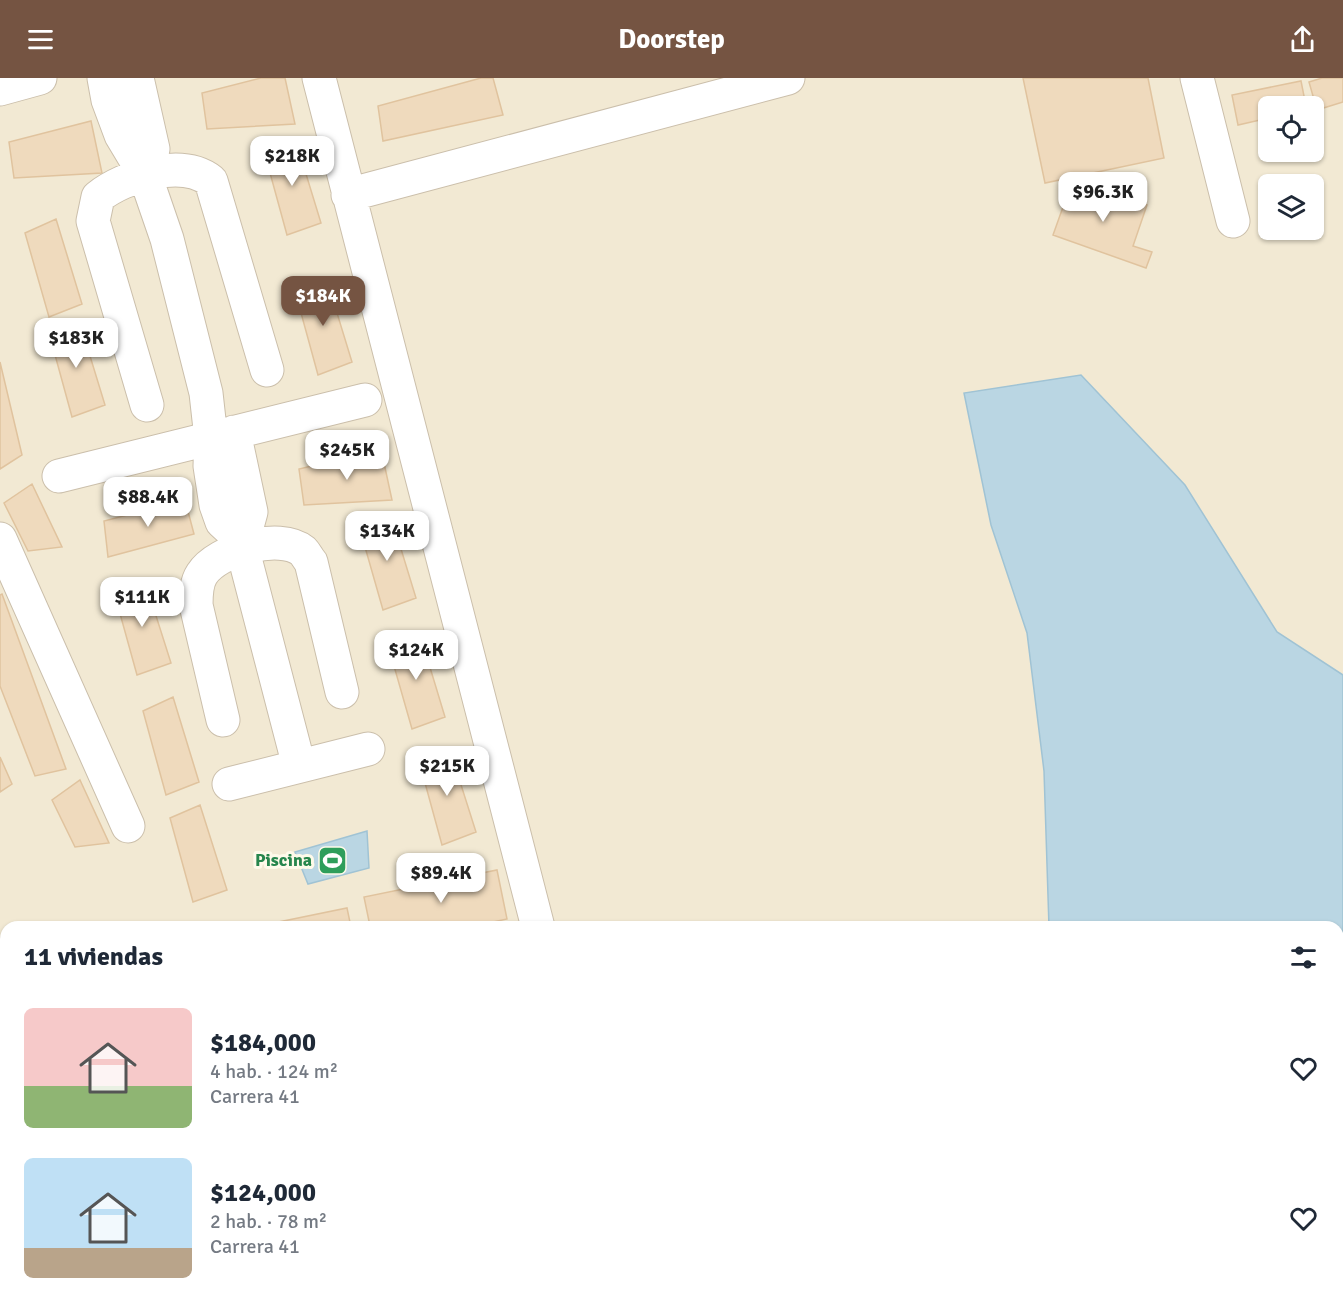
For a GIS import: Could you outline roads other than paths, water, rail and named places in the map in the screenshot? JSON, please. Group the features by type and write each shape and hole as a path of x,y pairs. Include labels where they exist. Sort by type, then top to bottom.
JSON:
{"street":[{"path":"0,89 40,78"},
{"path":"104,78 108,100 121,135 143,170 166,239 206,393 251,512 238,541 210,563 201,574 196,588 196,605 223,720"},
{"path":"137,78 153,149 143,170"},
{"path":"319,78 533,921"},
{"path":"348,195 694,89 788,78"},
{"path":"1205,80 1233,221"},
{"path":"147,405 93,221 98,197 107,189 143,170 188,169 202,174 211,181 267,370"},
{"path":"59,476 365,400"},
{"path":"0,539 128,826"},
{"path":"238,541 276,542 291,545 303,551 315,575 342,692"},
{"path":"238,541 299,766"},
{"path":"229,784 368,749"}],"water":[{"path":"1081,375 1185,485 1277,632 1343,675 1343,921 1049,921 1044,771 1027,633 991,525 964,393"},
{"name":"Piscina","path":"367,831 369,868 308,884 295,852"}],"place":[{"name":"Piscina","path":"333,860"}]}
